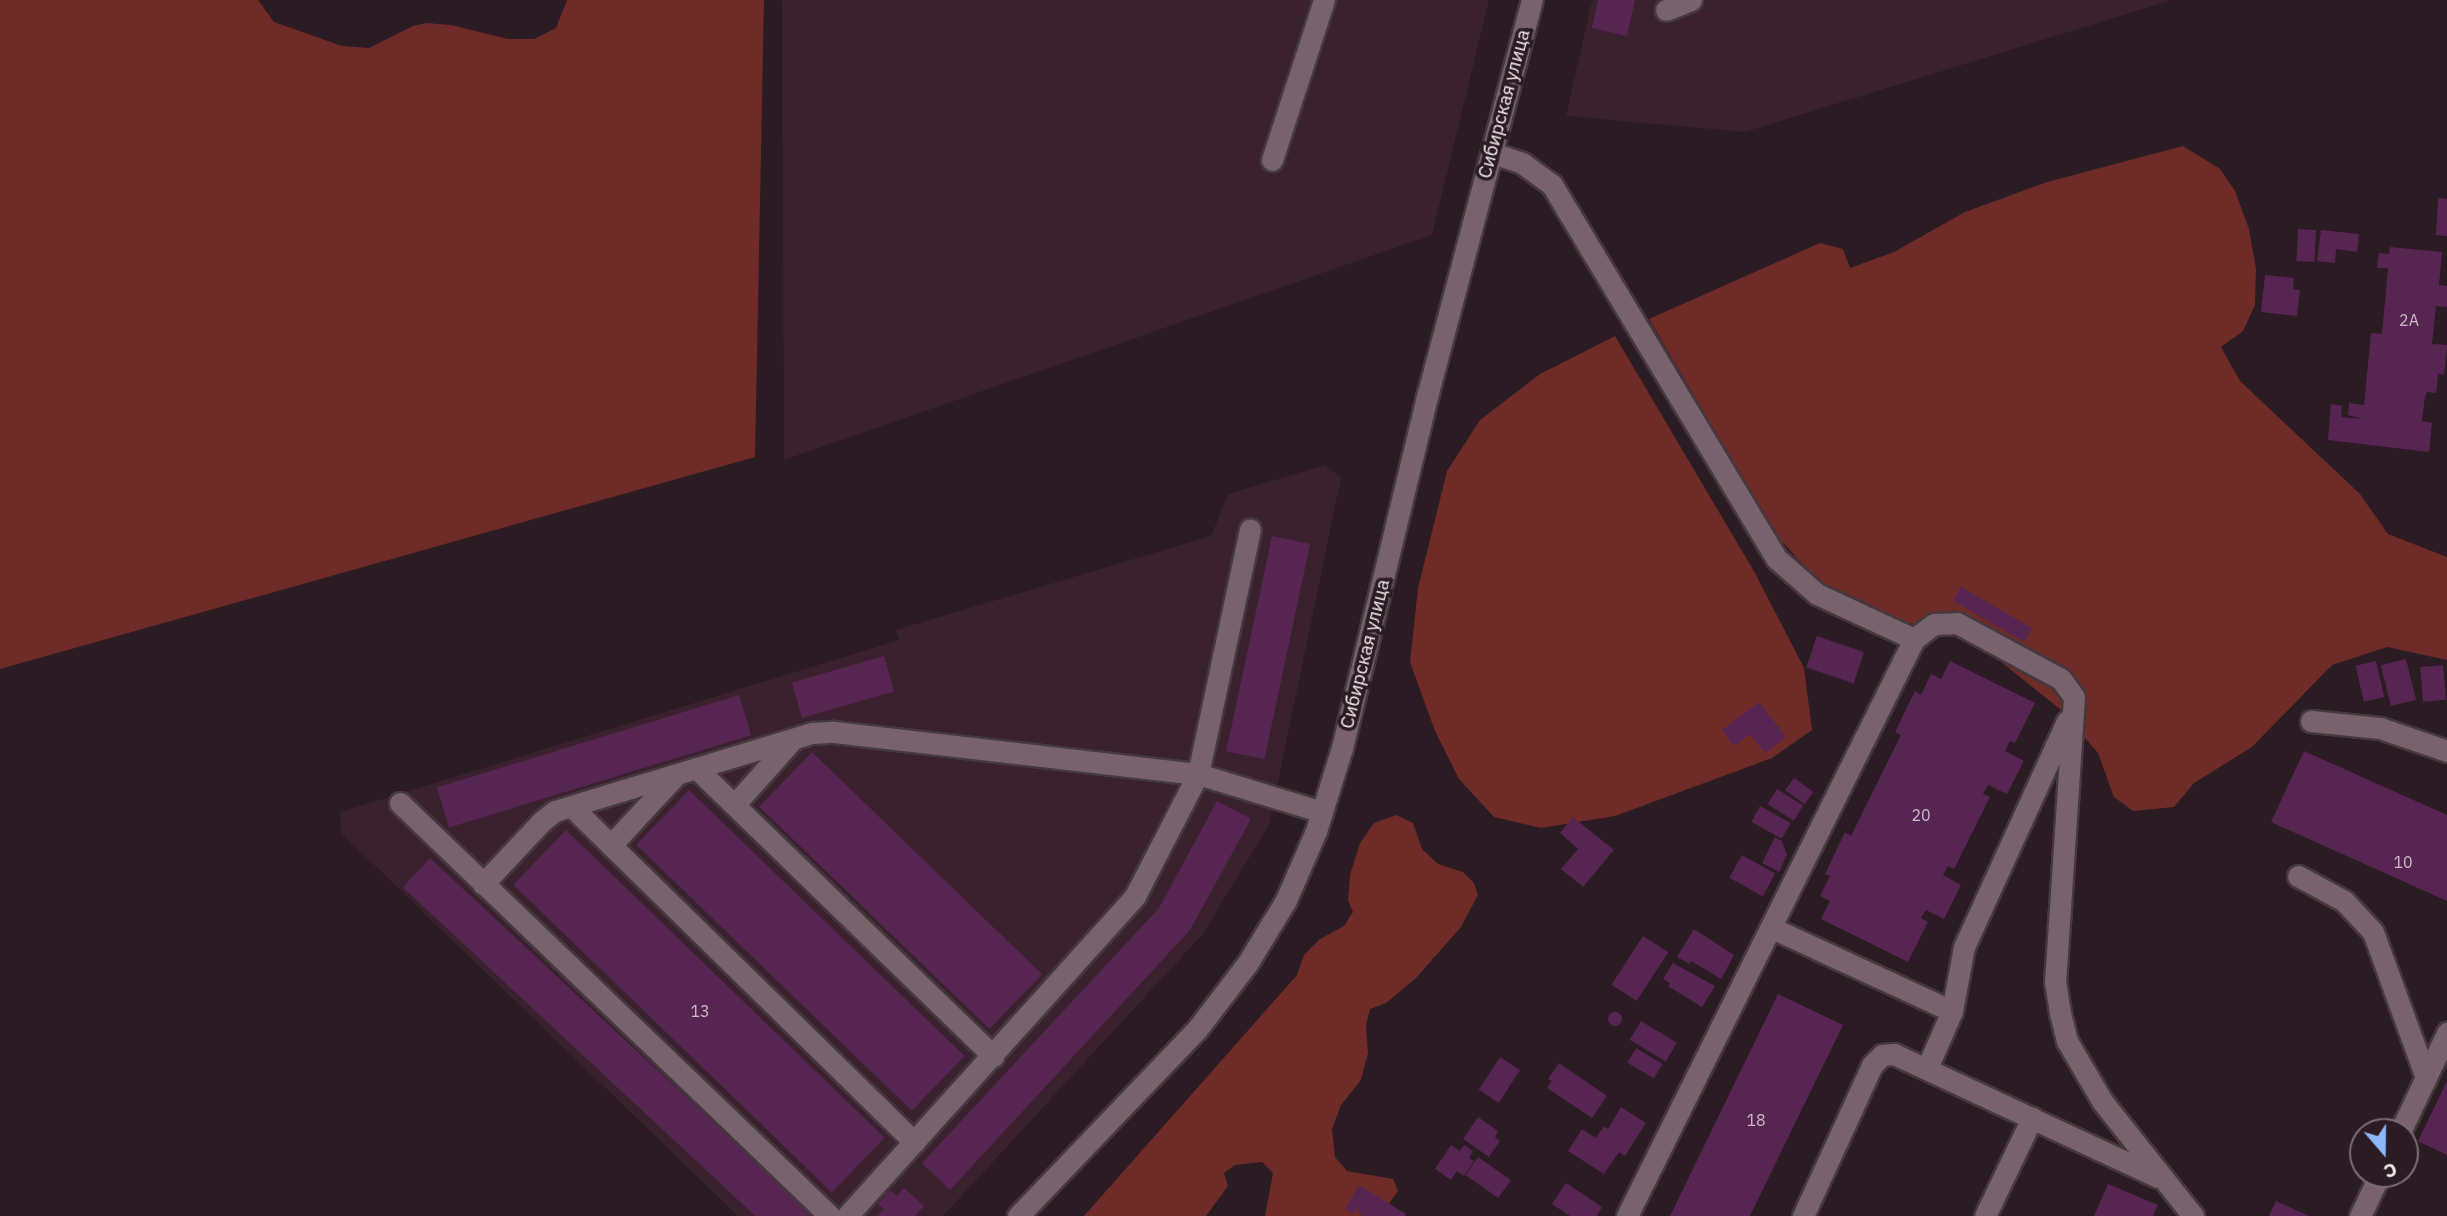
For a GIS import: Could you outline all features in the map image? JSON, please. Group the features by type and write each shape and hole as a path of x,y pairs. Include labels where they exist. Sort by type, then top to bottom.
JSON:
{"street":[{"path":"1272,160 1324,0"},
{"name":"Сибирская улица","path":"1018,1216 1198,1028 1247,964 1286,900 1322,812 1342,748 1428,393 1532,0"},
{"path":"1666,10 1691,0"},
{"path":"1492,153 1522,163 1552,185 1777,559 1817,594 1914,639"},
{"path":"847,1216 1123,912 1145,878 1198,774 1250,529"},
{"path":"1628,1216 1914,639 1934,624 1957,623 2061,679 2074,697 2055,981 2060,1013 2067,1041 2083,1071 2163,1180 2193,1216"},
{"path":"1927,1068 1952,1011 1964,947 2073,709"},
{"path":"2311,721 2380,728 2447,751"},
{"path":"483,884 542,821 555,811 795,738 834,732 1198,774 1322,812"},
{"path":"734,805 795,738"},
{"path":"687,771 734,805 993,1056"},
{"path":"611,845 687,771"},
{"path":"400,803 830,1216"},
{"path":"572,807 914,1142"},
{"path":"2298,876 2344,901 2373,932 2426,1078"},
{"path":"1772,928 1952,1011"},
{"path":"2407,1118 2447,1033"},
{"path":"1803,1216 1872,1065 1882,1055 1894,1054 1927,1068 2163,1180"},
{"path":"1985,1216 2032,1118"},
{"path":"2360,1216 2373,1188"}],"shaded area":[{"path":"0,0 258,0 274,22 342,46 369,48 413,26 426,23 451,25 508,39 534,39 556,28 567,0 764,0 755,457 0,669"},
{"path":"782,0 1489,0 1432,235 784,460"},
{"path":"1592,0 2172,0 1745,132 1566,116"},
{"path":"2183,146 2220,169 2235,191 2249,229 2256,269 2255,305 2243,331 2221,347 2240,381 2360,494 2388,534 2447,557 2447,660 2387,647 2332,665 2252,747 2194,783 2174,807 2133,811 2114,797 2098,753 2061,710 2000,661 1947,631 1885,618 1825,589 1777,536 1649,319 1820,243 1843,249 1850,268 1894,252 1965,212 2047,182"},
{"path":"1615,336 1755,573 1804,668 1812,730 1772,758 1615,816 1541,828 1494,817 1459,779 1435,731 1410,662 1418,588 1447,471 1480,420 1540,374"},
{"path":"1325,465 1341,478 1269,825 1202,935 943,1216 738,1216 341,833 340,812 899,640 896,630 1211,536 1228,494"},
{"path":"1396,815 1413,823 1422,849 1438,864 1463,872 1474,883 1478,895 1461,927 1416,978 1386,1003 1370,1009 1366,1025 1368,1053 1361,1080 1341,1105 1332,1129 1335,1157 1347,1171 1393,1179 1398,1191 1388,1205 1367,1216 1265,1216 1273,1173 1262,1162 1235,1165 1224,1173 1228,1186 1206,1216 1084,1216 1297,975 1304,955 1320,939 1344,926 1353,912 1348,900 1350,875 1360,843 1374,823"}],"building":[{"path":"1598,0 1635,0 1627,36 1592,28"},
{"path":"2438,198 2447,199 2447,236 2436,235"},
{"path":"2298,229 2316,230 2314,262 2296,261"},
{"path":"2321,230 2359,234 2357,252 2336,249 2335,263 2317,261"},
{"path":"2390,247 2442,252 2439,285 2447,286 2447,307 2436,306 2432,344 2447,345 2447,348 2444,375 2438,374 2436,393 2427,392 2425,396 2422,421 2432,423 2429,452 2328,440 2331,404 2342,406 2341,417 2363,419 2348,415 2349,403 2364,405 2371,333 2382,334 2388,268 2377,268 2379,253 2389,254"},
{"path":"2265,275 2294,278 2293,289 2300,290 2297,316 2261,312"},
{"path":"1272,536 1310,544 1264,759 1226,751"},
{"path":"1961,587 2032,628 2024,642 1953,601"},
{"path":"1817,636 1864,652 1854,683 1806,667"},
{"path":"884,656 894,692 802,718 792,682"},
{"path":"2406,659 2416,700 2391,706 2381,665"},
{"path":"1950,661 2035,703 2015,743 2010,741 2005,751 2024,761 2007,794 1988,785 1983,794 1990,797 1954,869 1948,866 1943,875 1961,885 1944,919 1926,910 1921,918 1928,922 1908,962 1821,919 1830,901 1820,896 1830,876 1825,874 1845,832 1851,836 1901,735 1895,732 1915,691 1921,695 1931,674 1941,679"},
{"path":"2376,661 2384,697 2364,702 2356,666"},
{"path":"2443,665 2446,700 2423,702 2420,667"},
{"path":"739,695 751,735 449,828 437,787"},
{"path":"1759,702 1786,737 1765,753 1750,734 1734,746 1722,730"},
{"path":"2304,751 2447,815 2447,901 2271,822"},
{"path":"812,752 1042,974 989,1029 759,807"},
{"path":"1794,778 1813,792 1805,804 1785,790"},
{"path":"1777,789 1803,805 1794,821 1767,804"},
{"path":"689,790 965,1056 912,1111 636,845"},
{"path":"1217,801 1251,819 1190,930 950,1190 922,1163 1159,908"},
{"path":"1760,806 1791,823 1782,839 1751,822"},
{"path":"1573,817 1614,850 1583,887 1561,869 1578,849 1560,833"},
{"path":"566,830 885,1138 832,1192 513,885"},
{"path":"1775,837 1782,841 1787,855 1779,872 1762,863"},
{"path":"1742,855 1775,873 1763,896 1729,878"},
{"path":"430,858 811,1213 809,1216 755,1216 403,887"},
{"path":"1694,929 1734,955 1721,979 1691,961 1690,964 1677,957"},
{"path":"1643,936 1668,952 1637,1001 1611,985"},
{"path":"1673,963 1715,986 1702,1007 1668,986 1670,983 1663,979"},
{"path":"1778,994 1843,1025 1750,1216 1670,1216"},
{"path":"1612,1012 1618,1012 1622,1019 1618,1026 1612,1026 1608,1022 1608,1016"},
{"path":"1641,1021 1677,1043 1666,1061 1630,1040"},
{"path":"1636,1048 1663,1064 1654,1079 1627,1063"},
{"path":"1500,1057 1520,1070 1499,1103 1479,1090"},
{"path":"1559,1063 1607,1096 1592,1118 1547,1088 1552,1081 1548,1079"},
{"path":"2447,1081 2447,1155 2419,1141"},
{"path":"1621,1107 1646,1123 1625,1156 1619,1152 1604,1174 1568,1151 1582,1129 1596,1138 1604,1126 1608,1129"},
{"path":"1478,1117 1498,1131 1495,1137 1500,1141 1489,1157 1463,1139"},
{"path":"1451,1145 1460,1151 1464,1145 1473,1151 1469,1158 1474,1161 1464,1176 1457,1171 1451,1180 1435,1169"},
{"path":"1478,1157 1511,1180 1498,1198 1465,1175"},
{"path":"1566,1183 1602,1207 1597,1216 1570,1216 1552,1204"},
{"path":"2108,1184 2158,1205 2153,1216 2094,1216"},
{"path":"1359,1185 1406,1214 1405,1216 1362,1216 1356,1208 1353,1214 1345,1209"},
{"path":"904,1188 924,1206 915,1216 877,1216 884,1209 878,1204 890,1190 897,1196"},
{"path":"2276,1201 2309,1216 2269,1216"}]}
